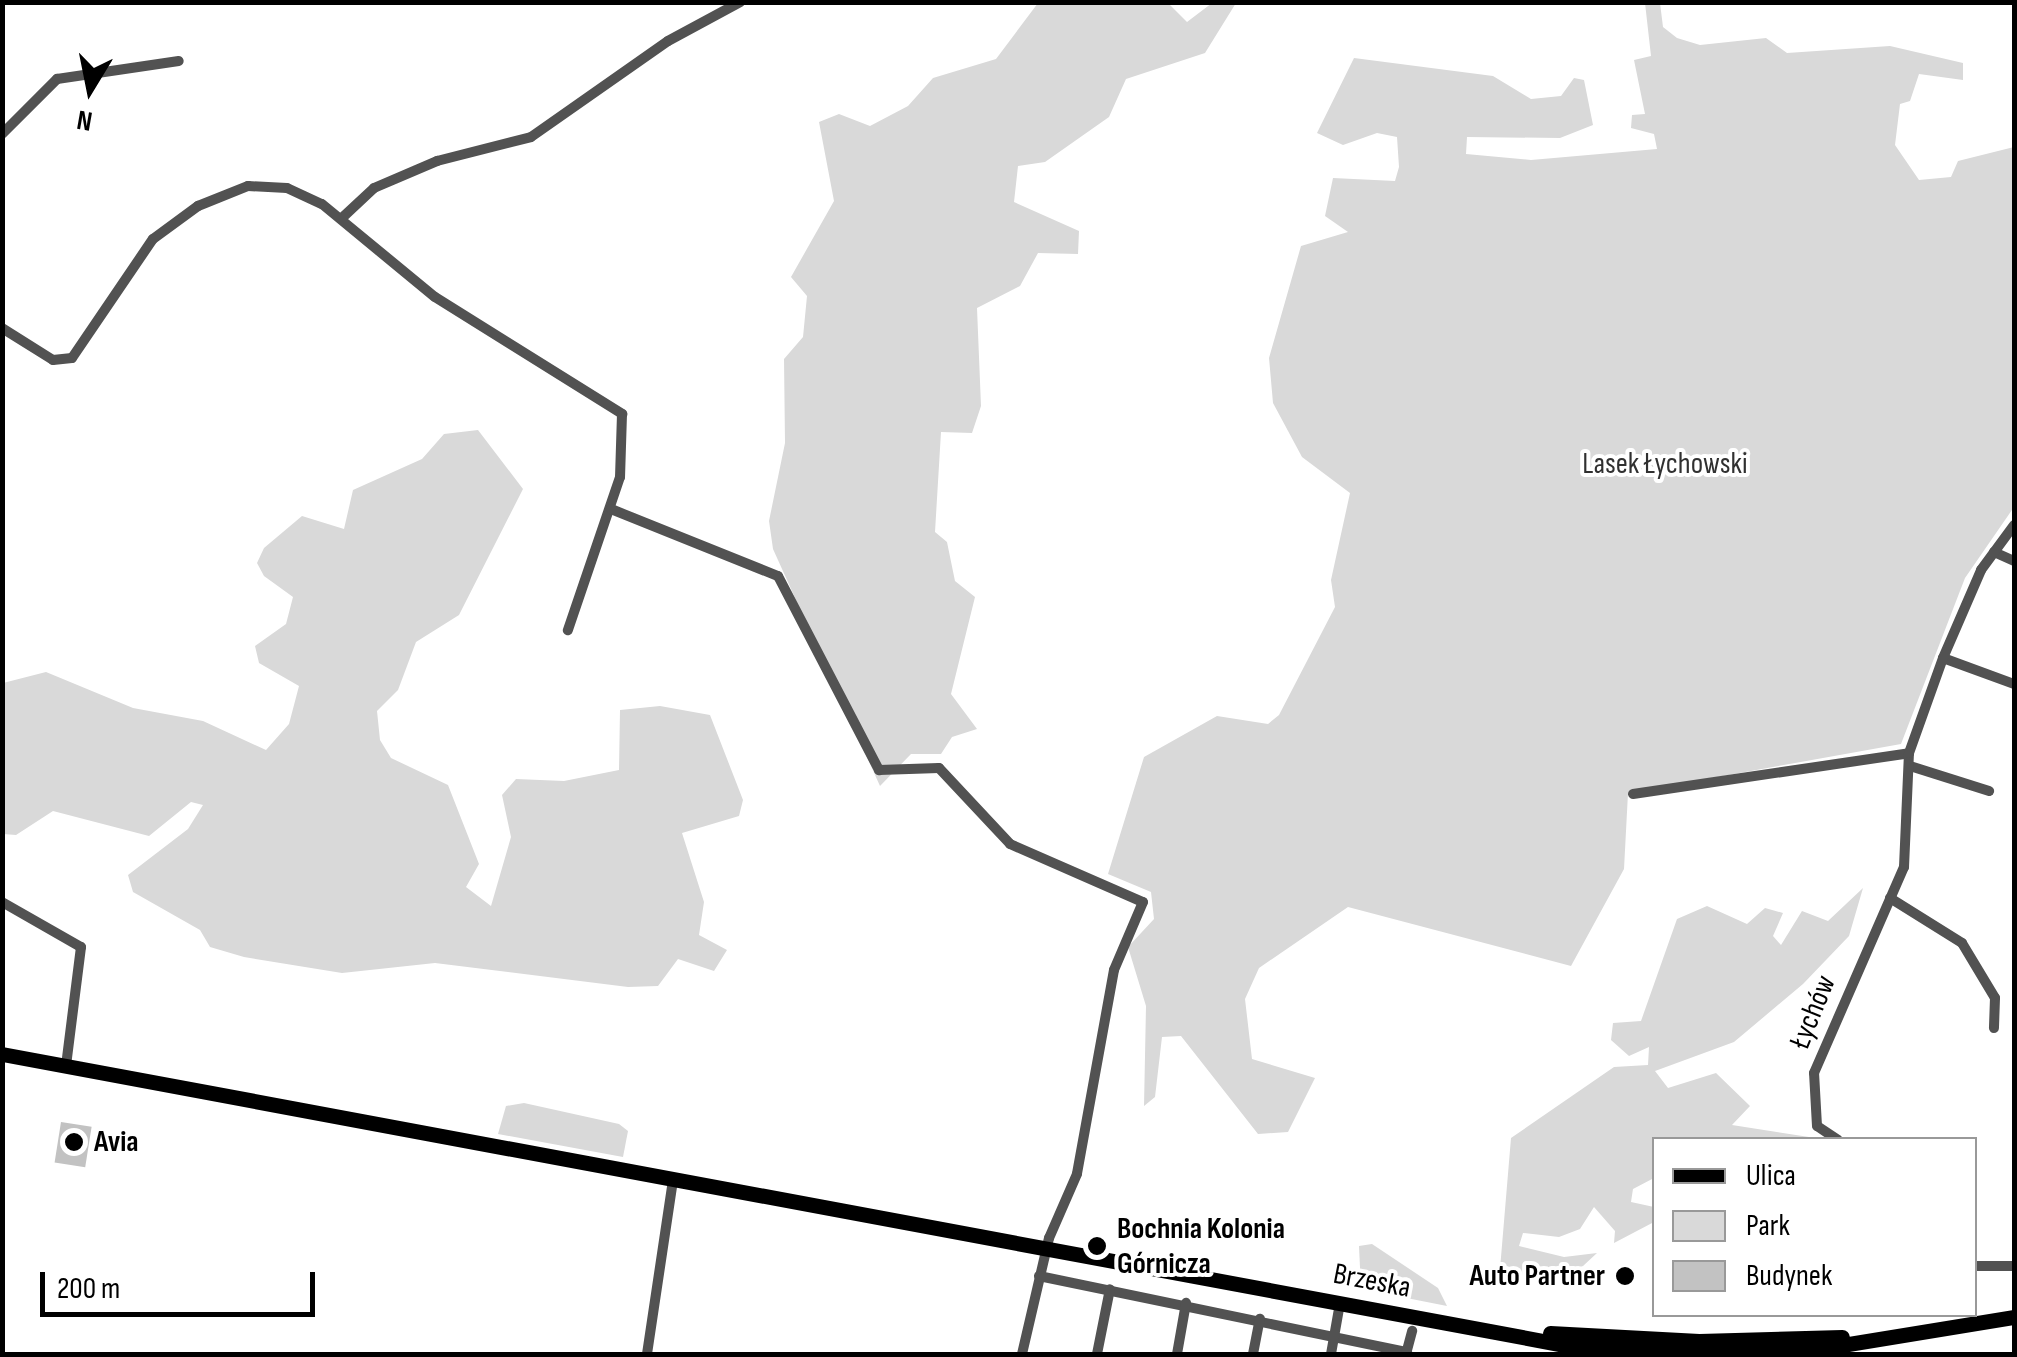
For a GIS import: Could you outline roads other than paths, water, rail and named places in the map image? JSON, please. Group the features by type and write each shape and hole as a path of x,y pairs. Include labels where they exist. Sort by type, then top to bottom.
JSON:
{"main road":[{"name":"Brzeska","path":"2,1054 1570,1346 1723,1352 1812,1350 1920,1332"},
{"path":"1920,1332 2014,1317"},
{"name":"Brzeska","path":"1450,1323 1698,1341 1920,1332"}],"street":[{"path":"343,217 374,188 437,161 531,137 668,41 740,2"},
{"path":"2,134 57,78 179,61"},
{"path":"2,328 53,360 72,358 153,239 198,206 248,186 287,188 343,217 435,297 614,404 626,432 611,509 568,630"},
{"path":"611,509 778,576 879,770 940,768 1010,844 1140,896 1141,910 1114,970 1077,1174 1047,1248 1024,1354"},
{"name":"Łychów","path":"1834,1137 1817,1126 1814,1074 1908,854 1910,759 1943,658 1994,552 2014,525"},
{"path":"1994,552 2014,561"},
{"path":"1943,658 2014,684"},
{"path":"1633,794 1910,759 1990,791"},
{"path":"1890,898 1946,930 1980,964 1995,998 1994,1028"},
{"path":"2,902 81,947 66,1066"},
{"path":"648,1354 673,1179"},
{"path":"1977,1266 2014,1266"},
{"path":"1039,1276 1186,1303 1406,1353 1412,1330"},
{"path":"1098,1354 1110,1289"},
{"path":"1177,1354 1186,1303"},
{"path":"1331,1354 1340,1303"},
{"path":"1253,1354 1260,1319"}],"place":[{"name":"Avia","path":"74,1142"},
{"name":"Bochnia Kolonia Górnicza","path":"1097,1246"},
{"name":"Auto Partner","path":"1625,1276"}],"park label":[{"name":"Lasek Łychowski","path":"1665,464"}]}
